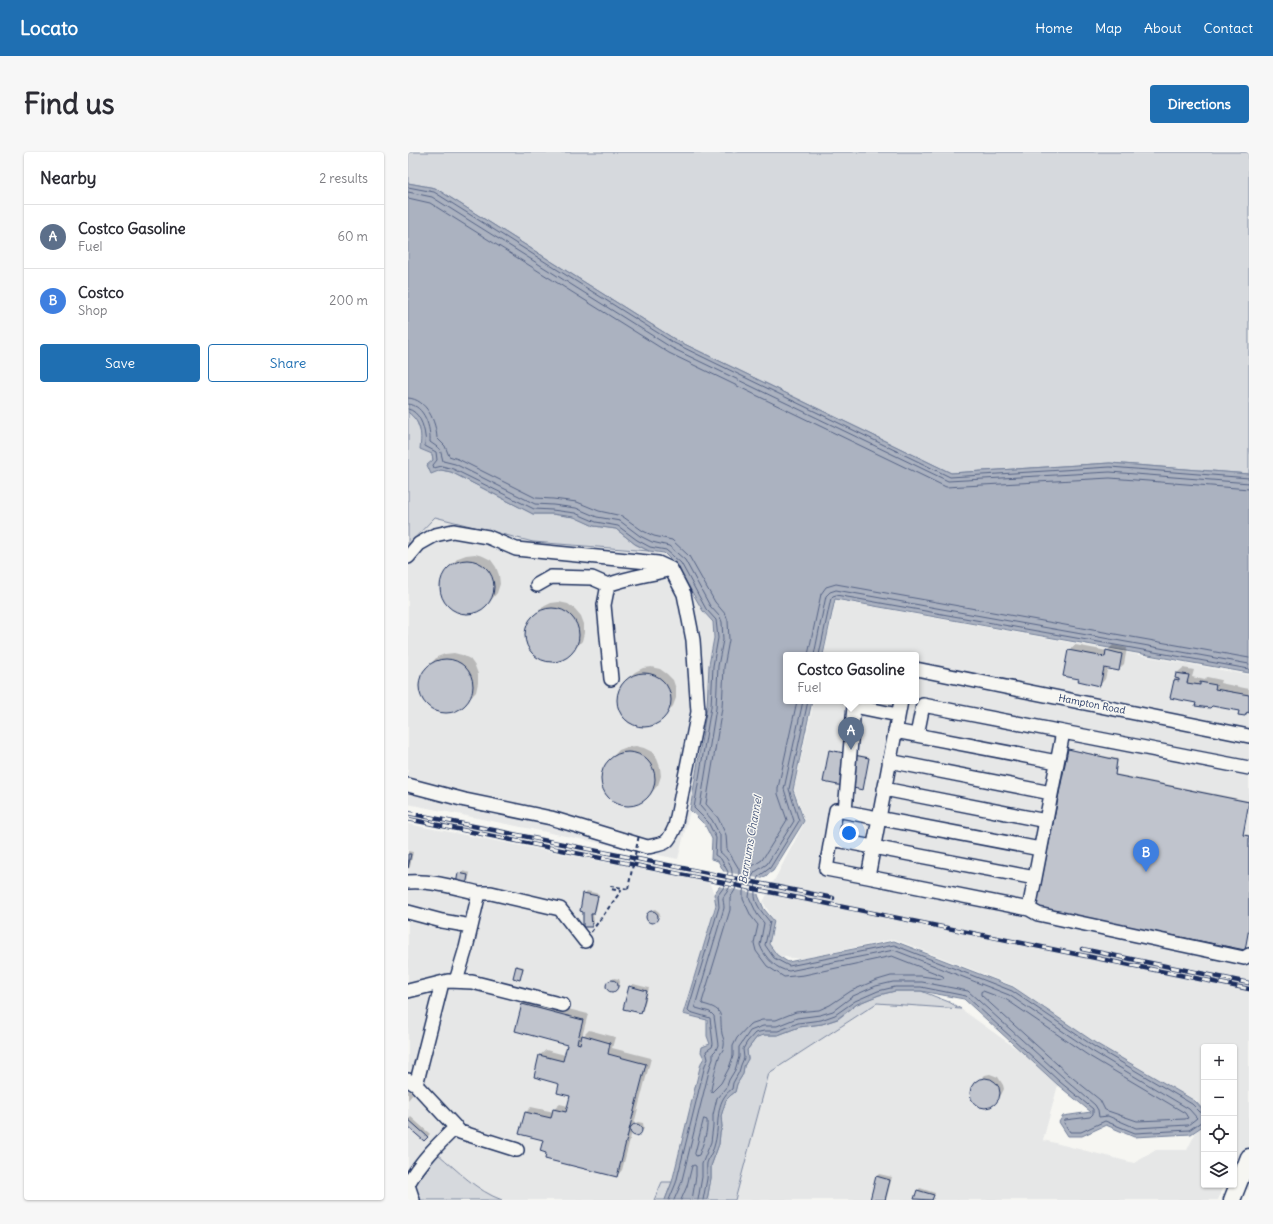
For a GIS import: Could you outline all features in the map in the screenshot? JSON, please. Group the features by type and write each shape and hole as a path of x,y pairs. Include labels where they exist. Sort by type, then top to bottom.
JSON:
{"main road":[{"path":"1232,1200 1249,1157"}],"street":[{"path":"408,557 419,544 435,535 453,531 488,538 516,549 658,563 671,569 684,594 693,640 698,712 675,827 669,840 661,844 647,847 551,818 465,800 408,785"},
{"path":"537,584 551,577 592,578 608,584 634,576 653,574 671,569"},
{"path":"608,584 604,605 611,679"},
{"name":"Hampton Road","path":"919,670 1249,736"},
{"path":"868,877 900,704"},
{"path":"917,735 923,705 1249,768"},
{"path":"845,812 854,706 898,716"},
{"path":"895,731 1057,762"},
{"path":"1029,909 1063,732"},
{"path":"889,761 1051,793"},
{"path":"884,789 1046,821"},
{"path":"1040,849 836,810 826,869 1029,909 1038,914 1244,958 1249,955"},
{"path":"831,839 1035,878"},
{"path":"408,882 416,881 479,894 491,893 560,909 584,941"},
{"path":"456,982 472,926 479,894"},
{"path":"408,912 442,922 472,926"},
{"path":"408,991 442,983 472,982 563,1005"},
{"path":"442,983 412,1082 460,1132 517,1150"},
{"path":"413,1200 408,1185 412,1177 438,1144 456,1127"}],"path":[{"path":"584,941 621,891 611,889 611,886 628,889 639,835"}],"shaded area":[{"path":"408,152 1249,152 1249,474 1110,463 951,473 676,340 435,188 408,183"},
{"path":"408,412 416,419 422,436 432,453 433,460 441,470 451,472 533,514 552,514 575,517 594,526 616,529 635,544 649,551 533,542 435,517 408,545"},
{"path":"434,517 533,542 664,553 677,566 703,611 713,622 714,638 709,665 707,707 690,810 678,859 408,804 408,545"},
{"path":"836,600 1249,675 1249,1190 1237,1184 1237,1044 1201,1044 1201,1113 1196,1100 1091,1055 1014,986 894,939 801,959 777,956 769,944 774,921 763,902 805,821 794,789 813,704 919,704 919,652 825,652"},
{"path":"408,824 709,882 714,894 716,905 683,1014 707,1020 707,1036 710,1044 701,1052 704,1058 701,1063 672,1182 662,1182 654,1200 502,1200 492,1196 471,1183 438,1154 408,1200"},
{"path":"895,991 921,991 949,1002 961,1009 877,1003 769,1073 735,1200 707,1200 711,1178 711,1166 719,1144 722,1127 721,1116 726,1100 735,1092 737,1084 743,1074 744,1066 748,1059 747,1050 757,1037 764,1035 778,1035 799,1027 822,1024 838,1019 857,1004 879,995"},
{"path":"877,1003 961,1009 1024,1054 1058,1085 1043,1140 1134,1163 1156,1150 1187,1150 1201,1122 1201,1188 1223,1188 1218,1200 735,1200 769,1073"},
{"path":"438,1154 476,1186 502,1200 417,1200 413,1188"},
{"path":"662,1182 672,1182 665,1200 654,1200"}],"water":[{"name":"Barnums Channel","path":"408,183 435,188 676,340 951,473 1110,463 1249,474 1249,673 835,599 824,652 783,652 783,704 811,704 793,790 804,821 773,871 761,879 758,895 764,909 774,921 769,944 777,955 788,962 894,941 1013,987 1097,1044 1195,1101 1201,1108 1201,1127 1191,1134 1134,1137 1106,1125 1082,1136 1068,1136 1059,1122 1063,1116 1091,1112 1058,1085 964,999 921,991 895,991 879,995 857,1004 837,1019 822,1024 799,1027 778,1035 764,1035 757,1037 747,1050 748,1059 744,1066 743,1074 737,1084 735,1092 726,1100 721,1116 722,1127 719,1144 711,1166 711,1178 707,1200 665,1200 672,1182 701,1063 704,1058 701,1052 702,1047 710,1044 707,1036 707,1020 683,1014 716,905 714,894 720,886 724,872 718,861 711,859 712,839 705,825 690,810 707,707 709,665 714,638 713,622 703,611 677,566 664,553 649,551 635,544 616,529 594,526 574,517 552,514 533,514 451,472 441,470 431,474 427,465 433,460 432,454 420,449 420,428 408,412"}],"pier":[{"path":"721,871 763,879 759,894 718,886"}],"building":[{"path":"462,560 472,560 482,564 490,572 494,582 494,592 490,602 482,610 472,614 462,614 452,610 444,602 440,592 440,582 444,572 452,564"},
{"path":"547,608 557,608 567,612 575,620 579,630 579,640 575,650 567,658 557,662 547,662 537,658 529,650 525,640 525,630 529,620 537,612"},
{"path":"1068,650 1105,657 1106,650 1122,654 1119,671 1104,668 1100,686 1078,681 1079,679 1063,676"},
{"path":"441,659 451,659 461,663 469,671 473,681 473,691 469,701 461,709 451,713 441,713 431,709 423,701 419,691 419,681 423,671 431,663"},
{"path":"639,673 649,673 659,677 667,685 671,695 671,705 667,715 659,723 649,727 639,727 629,723 621,715 617,705 617,695 621,685 629,677"},
{"path":"1176,673 1189,675 1187,683 1200,685 1200,682 1216,685 1215,689 1249,695 1249,713 1247,712 1245,716 1238,715 1239,711 1212,706 1210,708 1195,706 1196,703 1170,698 1174,680 1179,681 1179,679 1175,678"},
{"path":"1068,749 1117,760 1115,775 1249,802 1243,835 1249,836 1249,928 1245,950 1036,908"},
{"path":"829,750 869,758 863,790 823,782"},
{"path":"623,752 633,752 643,756 651,764 655,774 655,784 651,794 643,802 633,806 623,806 613,802 605,794 601,784 601,774 605,764 613,756"},
{"path":"408,854 411,854 408,868"},
{"path":"458,873 468,875 466,886 456,884"},
{"path":"583,893 598,896 594,914 591,914 592,927 583,927 583,912 580,911"},
{"path":"650,911 654,911 658,917 654,923 650,923 646,919 646,915"},
{"path":"516,966 523,968 520,980 513,978"},
{"path":"610,980 614,980 618,986 614,992 610,992 606,988 606,984"},
{"path":"629,986 647,991 641,1013 623,1009"},
{"path":"522,1004 583,1020 577,1043 580,1044 582,1035 610,1043 608,1054 646,1064 617,1177 545,1159 546,1153 540,1151 543,1140 519,1134 525,1112 551,1118 553,1109 566,1112 570,1096 557,1093 559,1084 534,1077 539,1055 563,1061 567,1045 515,1031"},
{"path":"985,1078 991,1079 999,1087 999,1099 991,1107 985,1108 979,1107 971,1099 970,1093 971,1087 979,1079"},
{"path":"408,1119 428,1137 424,1141 408,1127"},
{"path":"634,1124 638,1124 642,1130 638,1136 634,1136 630,1132 630,1128"},
{"path":"876,1176 890,1180 885,1200 870,1200"},
{"path":"917,1190 934,1195 932,1200 914,1199"}],"railway":[{"path":"408,813 833,898"},
{"path":"408,819 1249,989"},
{"path":"1082,949 1249,983"}],"place":[{"name":"Costco Gasoline","path":"851,750"},
{"name":"Costco","path":"1146,872"}]}
